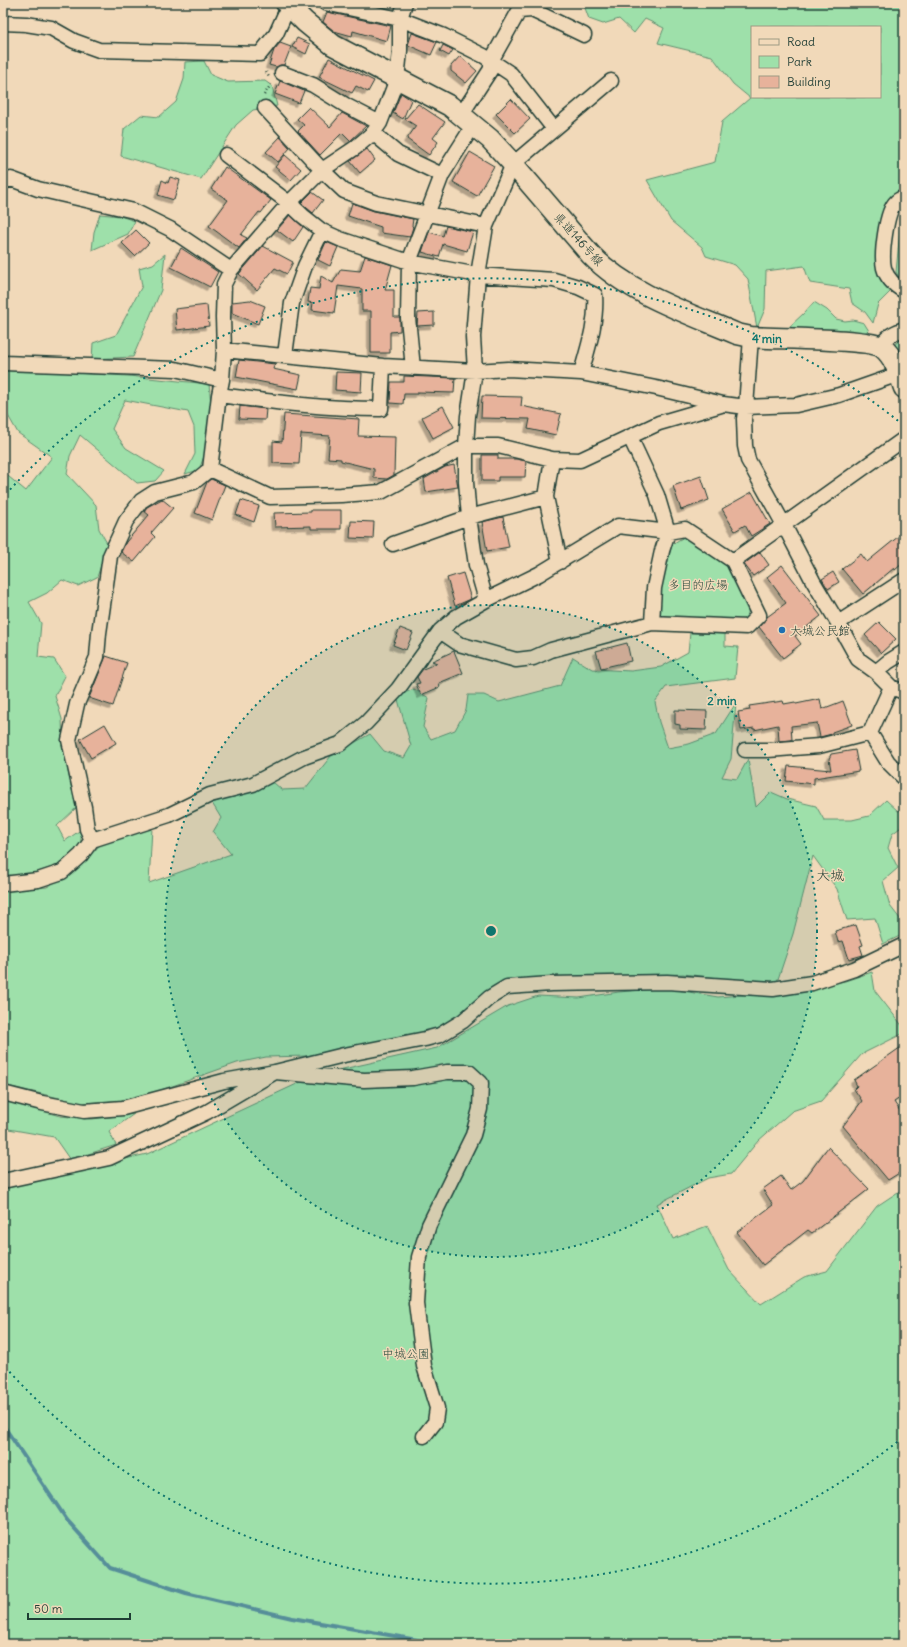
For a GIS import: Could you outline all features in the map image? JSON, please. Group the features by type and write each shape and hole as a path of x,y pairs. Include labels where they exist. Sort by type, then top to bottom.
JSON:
{"main road":[{"name":"県道146号線","path":"290,4 305,22 333,45 443,102 490,139 514,164 571,234 601,265 621,280 654,298 737,334 751,337 862,342 881,346"},
{"path":"881,346 894,361 901,381"}],"street":[{"path":"325,3 400,19 444,36 491,61 511,74 554,129"},
{"path":"92,840 87,829 83,800 69,740 77,704 97,658 98,633 110,556 126,521 141,500 155,492 194,482 210,469 222,380 224,350 224,284 231,270 289,203 322,170 355,148 376,128 397,79 400,51 400,19 405,3"},
{"path":"3,23 26,24 51,28 74,41 99,50 260,54 276,34 290,4"},
{"path":"413,368 408,318 409,262 442,175 491,69 491,61 519,11 532,10 584,35"},
{"path":"282,73 313,85 347,106 376,128 398,154 442,175"},
{"path":"486,600 476,565 469,516 466,482 466,446 468,416 475,371 473,337 478,275 486,226 514,164 611,81"},
{"path":"265,108 322,170 344,191 376,203 486,226"},
{"path":"226,155 289,203 322,231 340,239 409,262 478,275 554,280 578,287 595,295 596,304 593,327 581,373"},
{"path":"3,182 11,179 38,189 134,211 170,229 231,270"},
{"path":"904,197 895,202 889,215 883,257 884,269 889,278 895,286 904,291"},
{"path":"285,355 292,303 305,266 322,231"},
{"path":"881,346 886,338 892,333 904,329"},
{"path":"751,337 744,418 745,446 748,460 813,581 858,659 876,672 890,688 904,692"},
{"path":"224,350 413,368 475,371 508,369 581,373 656,388 723,404 746,407 796,405 901,381"},
{"path":"3,363 174,369 222,380"},
{"path":"219,395 344,409 381,410 383,366"},
{"path":"210,469 270,497 381,492 466,446 498,446 552,459 580,460 659,424 723,404"},
{"path":"630,437 657,495 668,532 662,551 654,588 652,623"},
{"path":"733,561 904,439"},
{"path":"552,459 546,497 560,562"},
{"path":"393,544 469,516 546,497"},
{"path":"3,884 38,880 62,872 81,855 92,840 169,815 210,795 253,784 304,757 340,744 366,723 398,689 440,631 456,617 486,600 540,574 618,526 668,532 684,529 706,542 733,561 759,615 747,627 652,623 551,650 533,658 516,660 459,644 440,631"},
{"path":"838,623 904,580"},
{"path":"876,672 904,652"},
{"path":"870,733 890,688"},
{"path":"745,750 768,750 819,746 870,733"},
{"path":"870,733 888,762 904,778"},
{"path":"3,1093 42,1103 84,1110 124,1108 224,1081 275,1072 344,1055 440,1035 463,1021 489,998 507,987 551,984 667,982 773,989 812,983 854,969 904,945"},
{"path":"3,1180 109,1158 207,1112 275,1072 364,1080 413,1078 447,1072 469,1072 481,1084 480,1109 473,1135 429,1224 419,1257 416,1303 424,1366 437,1408 435,1422 424,1436"}],"green space":[{"path":"580,3 904,3 904,192 888,203 891,291 878,304 873,323 865,312 852,303 849,289 810,283 804,266 766,271 765,309 757,328 748,279 735,265 706,256 702,247 671,221 647,180 715,162 722,122 750,98 733,84 712,56 658,43 664,28 645,19 634,33 619,19 603,24 589,19 585,8"},
{"path":"204,61 211,75 228,82 265,81 272,86 277,106 253,110 236,125 201,179 121,156 124,129 141,115 159,117 176,102 184,79 185,62"},
{"path":"100,214 120,216 135,221 128,234 92,250 94,232"},
{"path":"904,224 904,286 896,272 900,230"},
{"path":"165,254 161,290 133,357 92,359 93,343 116,335 142,286 139,268 153,264"},
{"path":"814,302 827,310 836,319 845,321 853,320 864,323 869,331 857,335 796,333 788,328"},
{"path":"904,337 904,364 894,345"},
{"path":"3,369 128,376 209,384 211,404 207,448 199,470 185,474 195,454 194,427 188,412 125,400 112,429 126,448 164,471 155,481 137,483 80,435 70,456 67,474 96,505 99,529 108,545 97,577 78,586 62,580 47,593 29,602 41,623 38,657 54,659 65,676 55,696 62,719 63,748 76,808 57,826 65,841 82,829 80,849 62,864 32,874 3,877 3,472 26,491 52,457 18,433 3,407"},
{"name":"多目的広場","path":"684,537 699,543 727,561 749,608 746,623 657,618 661,587 672,544"},
{"path":"690,633 725,634 725,646 738,647 735,678 666,687 655,702 659,722 668,748 689,744 716,734 736,703 731,759 722,777 737,779 748,759 756,807 771,792 787,799 816,806 824,820 852,820 869,816 886,800 898,811 904,809 904,825 892,834 888,848 898,868 883,881 890,906 904,924 904,934 883,944 875,918 847,920 837,889 813,856 793,934 777,982 745,981 683,974 505,981 492,987 466,1012 439,1028 413,1035 307,1056 266,1057 237,1063 133,1100 81,1103 3,1085 3,891 47,887 79,867 101,844 152,828 149,883 231,854 213,832 221,818 212,803 273,782 282,790 305,789 331,756 370,734 384,751 404,758 411,746 397,696 414,689 429,698 423,727 431,739 455,730 466,710 468,695 484,695 499,702 560,686 573,657 592,669 631,671 661,667 688,652"},
{"name":"中城公園","path":"872,972 875,991 904,1028 904,1033 862,1054 821,1101 792,1111 758,1141 731,1174 708,1178 657,1204 673,1239 707,1226 729,1270 761,1304 804,1277 827,1271 877,1206 904,1188 904,1644 3,1644 3,1187 147,1154 316,1075 437,1048 508,1006 538,996 579,998 619,992 665,988 718,997 790,991 845,981"},
{"path":"3,1100 60,1116 92,1119 134,1114 109,1132 116,1145 70,1160 54,1137 3,1128"}],"building":[{"path":"327,12 391,26 387,41 353,31 352,36 334,31 323,22"},
{"path":"412,33 437,42 431,55 408,45"},
{"path":"297,38 310,44 306,54 292,47"},
{"path":"280,43 291,47 284,65 276,67 269,65 274,50"},
{"path":"443,45 453,50 449,56 440,51"},
{"path":"460,56 477,71 466,83 451,71 451,66"},
{"path":"329,58 374,81 368,92 356,86 352,93 319,77"},
{"path":"280,81 304,91 299,103 275,94"},
{"path":"401,93 411,100 403,119 393,113"},
{"path":"511,99 530,119 515,133 496,114"},
{"path":"418,104 445,122 433,138 438,142 429,155 407,139 416,126 405,119"},
{"path":"309,107 330,127 342,113 366,126 350,141 342,133 320,155 298,131 304,125 297,119"},
{"path":"280,137 290,148 278,162 266,152"},
{"path":"367,149 375,160 360,173 350,161"},
{"path":"470,152 494,166 477,196 453,182"},
{"path":"285,155 301,169 291,180 275,167"},
{"path":"225,167 271,200 261,213 259,212 241,235 247,238 239,248 209,226 228,200 211,189"},
{"path":"170,177 180,180 174,200 158,195 162,180 168,183"},
{"path":"312,192 323,200 313,213 301,203"},
{"path":"352,203 374,211 413,219 413,227 410,237 381,233 381,227 348,216"},
{"path":"290,215 303,227 293,242 277,230"},
{"path":"446,226 473,232 467,251 443,244 439,257 422,252 429,232 443,236"},
{"path":"136,230 149,243 135,256 122,243"},
{"path":"326,242 338,247 330,266 318,260"},
{"path":"263,246 293,262 287,274 275,268 257,290 239,274"},
{"path":"181,248 218,272 210,287 171,267"},
{"path":"365,256 392,265 385,290 394,290 394,317 400,317 400,331 390,332 390,353 371,353 371,311 362,311 362,289 338,286 334,313 312,310 313,303 308,302 310,288 319,289 321,276 333,283 341,269 360,271"},
{"path":"250,300 265,306 258,324 232,313 232,302"},
{"path":"207,305 209,326 177,330 175,309"},
{"path":"434,312 434,325 417,326 418,313"},
{"path":"239,360 275,364 273,369 301,375 298,389 236,377"},
{"path":"336,372 362,373 361,392 335,390"},
{"path":"404,376 455,378 454,393 418,392 418,394 404,394 403,404 390,403 391,382 404,382"},
{"path":"482,396 522,397 521,406 561,414 556,435 528,429 530,419 481,418"},
{"path":"240,406 266,409 265,420 239,419"},
{"path":"443,406 454,427 433,438 422,417"},
{"path":"284,414 359,419 358,436 395,437 394,475 387,479 374,478 374,469 341,461 341,459 328,458 330,436 301,434 299,464 273,463 273,441 282,442"},
{"path":"482,455 498,455 498,459 517,459 526,461 525,477 498,477 498,481 482,481"},
{"path":"454,465 458,487 426,492 424,479 445,467"},
{"path":"701,476 709,500 681,510 673,486"},
{"path":"211,479 225,485 212,520 195,513 207,482"},
{"path":"752,492 770,524 751,536 745,525 735,531 722,509"},
{"path":"162,499 173,508 151,533 155,537 134,562 121,552 126,542 149,515 144,511 147,507"},
{"path":"241,500 259,506 254,522 236,515"},
{"path":"311,510 341,510 341,529 311,529 311,526 275,527 274,513 311,512"},
{"path":"503,517 509,547 487,551 482,522"},
{"path":"351,521 374,522 373,539 350,538"},
{"path":"899,536 904,542 904,562 895,570 894,568 863,594 842,569 861,554 867,562"},
{"path":"760,552 769,565 753,576 744,564"},
{"name":"大城公民館","path":"782,565 821,616 795,636 801,644 783,658 759,627 767,617 786,603 767,577"},
{"path":"833,572 839,582 828,589 822,579"},
{"path":"463,573 471,599 455,606 447,578"},
{"path":"879,622 896,639 881,653 865,635"},
{"path":"400,628 413,633 406,650 393,645"},
{"path":"627,643 631,661 601,668 596,651"},
{"path":"454,651 463,673 439,683 440,687 421,695 416,684 420,683 417,677 423,669 437,663 432,661"},
{"path":"106,656 127,663 113,706 89,698"},
{"path":"820,699 822,709 843,701 852,725 832,732 832,734 820,737 817,723 791,726 792,740 779,741 778,725 754,730 754,728 741,730 738,712 750,710 749,706 783,701 784,704 795,702 796,704"},
{"path":"675,710 707,711 706,730 680,729 680,725 675,724"},
{"path":"105,724 116,743 91,758 80,739"},
{"path":"855,750 859,771 814,778 814,784 786,781 788,766 831,770 829,759 831,754"},
{"path":"856,925 863,945 860,946 863,955 849,959 843,941 838,942 835,931"},
{"path":"904,1045 904,1095 894,1102 904,1117 904,1170 888,1180 843,1126 862,1101 854,1089 857,1086 854,1080"},
{"path":"828,1147 869,1189 812,1233 808,1230 763,1265 737,1232 773,1205 763,1189 781,1176 791,1190 803,1181"}],"waterway":[{"path":"3,1425 67,1520 110,1568 186,1593 292,1618 440,1644"}],"place":[{"name":"大城公民館","path":"782,630"}],"district":[{"name":"大城","path":"830,875"}]}
